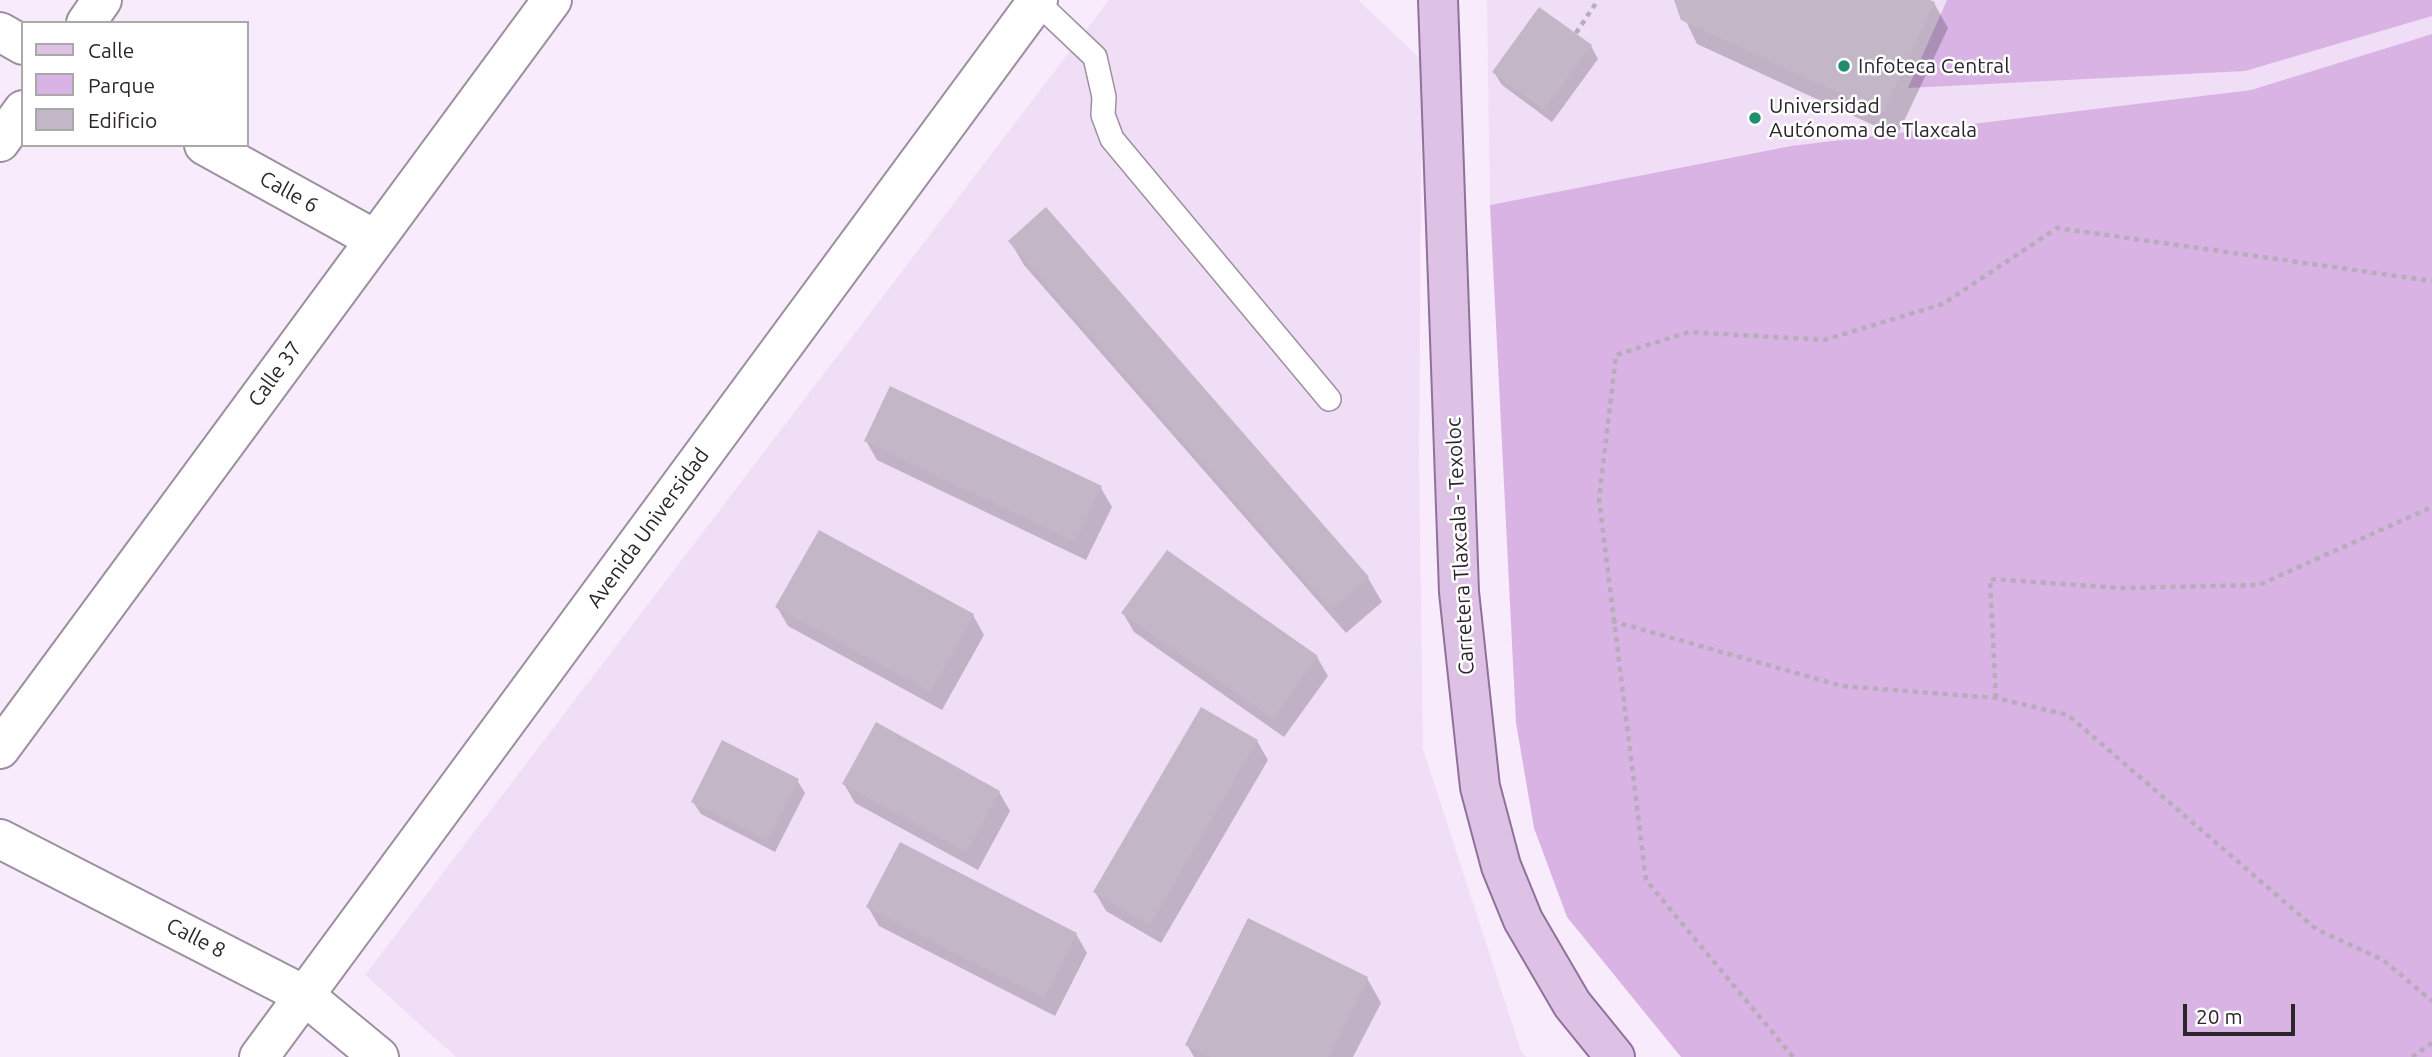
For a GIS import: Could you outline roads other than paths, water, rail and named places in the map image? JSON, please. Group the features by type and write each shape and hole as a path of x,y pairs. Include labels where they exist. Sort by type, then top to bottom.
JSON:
{"main road":[{"name":"Carretera Tlaxcala - Texoloc","path":"1438,0 1459,592 1480,787 1501,866 1522,920 1572,1004 1615,1057"}],"street":[{"path":"87,21 103,0"},
{"name":"Calle 37","path":"0,749 552,0"},
{"name":"Avenida Universidad","path":"259,1057 1037,1"},
{"path":"0,32 21,44"},
{"path":"0,142 21,113"},
{"name":"Calle 6","path":"208,147 374,239"},
{"name":"Calle 8","path":"0,839 304,995 379,1057"}],"lane":[{"path":"1037,1 1095,57 1104,97 1103,115 1112,139 1329,399"}],"place":[{"name":"Infoteca Central","path":"1844,66"},
{"name":"Universidad Autónoma de Tlaxcala","path":"1755,118"}]}
